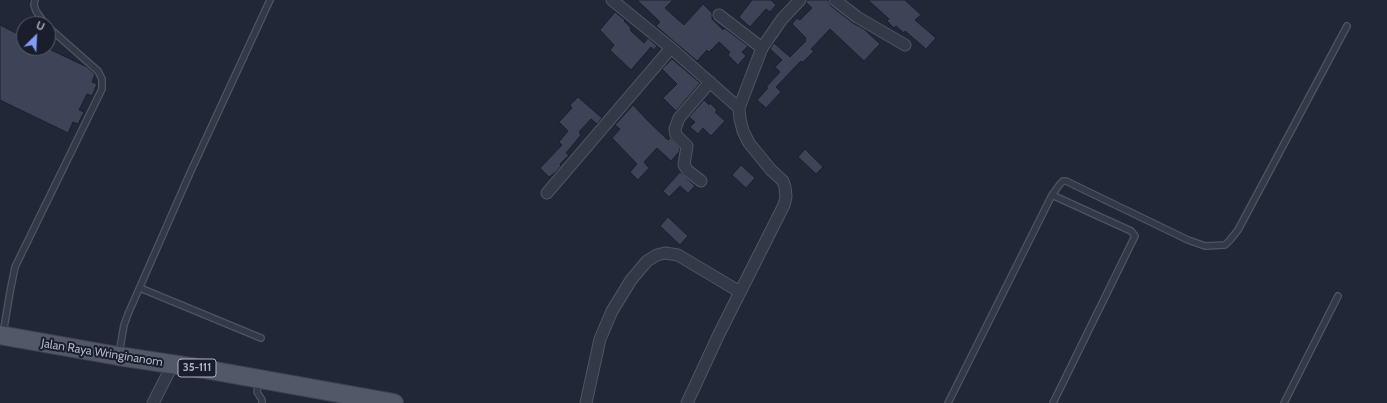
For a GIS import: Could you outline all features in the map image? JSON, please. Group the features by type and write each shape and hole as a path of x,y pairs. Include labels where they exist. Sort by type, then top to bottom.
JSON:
{"main road":[{"name":"Jalan Raya Wringinanom","path":"3,333 120,348 173,364 394,403"}],"street":[{"path":"612,0 671,48 739,108"},
{"path":"687,403 719,334 779,218 786,197 783,181 771,170 749,144 743,131 739,108 762,48 782,19 800,0"},
{"path":"835,0 857,17 905,45"},
{"path":"719,15 762,48"},
{"path":"547,193 671,48"},
{"path":"701,181 684,166 686,146 676,136 675,129 680,118 710,82"},
{"path":"586,403 600,338 612,311 631,280 647,261 657,255 665,253 678,255 740,292"},
{"path":"153,403 173,364"}],"lane":[{"path":"35,0 34,5 39,16"},
{"path":"120,348 124,325 194,166 270,0"},
{"path":"948,403 1052,195 1063,181 1066,181 1188,240 1205,246 1225,245 1238,230 1347,26"},
{"path":"3,333 16,267 102,89 102,79 98,71 56,34"},
{"path":"1052,195 1131,231 1135,236 1053,403"},
{"path":"140,288 261,338"},
{"path":"1284,403 1338,296"},
{"path":"259,379 257,392 262,400 262,403"}],"building":[{"path":"637,0 673,0 665,8 684,25 703,4 712,13 712,19 723,30 724,28 748,46 742,52 746,56 738,65 728,55 730,52 719,42 709,52 707,50 697,61 656,26 660,22"},
{"path":"752,0 771,0 776,5 770,12 766,9 750,27 739,17"},
{"path":"807,0 828,0 831,6 853,23 864,29 880,44 864,61 830,29 811,49 814,51 803,62 801,61 776,87 781,92 766,108 757,100 768,88 766,87 780,72 775,67 782,60 770,49 774,43 790,57 806,41 806,38 792,24 797,18 800,20 812,8 806,2"},
{"path":"868,0 905,0 921,15 915,20 936,38 926,49 905,31 904,33 896,26 894,28 887,21 889,19"},
{"path":"615,12 625,20 624,21 631,28 630,30 644,43 648,38 657,46 654,50 651,47 631,70 610,50 614,45 600,30"},
{"path":"0,25 16,33 16,56 56,56 56,52 87,67 95,74 92,82 97,84 92,96 87,94 79,110 84,112 78,124 73,122 68,133 0,100"},
{"path":"672,59 700,83 676,111 663,98 677,84 662,69"},
{"path":"578,97 602,118 597,124 591,119 579,132 581,135 566,153 569,155 560,164 561,166 556,172 549,177 540,168 562,145 559,142 568,131 559,122 572,108 570,105"},
{"path":"704,100 709,105 710,103 717,110 715,112 725,121 711,136 703,128 698,134 690,127 695,122 689,117"},
{"path":"633,105 668,140 670,138 680,148 679,152 671,161 657,148 644,162 649,168 638,180 630,172 637,164 612,138 620,129 615,125"},
{"path":"805,149 823,167 816,174 798,157"},
{"path":"741,165 755,178 746,188 732,175"},
{"path":"680,172 695,186 688,193 680,186 669,197 663,191"},
{"path":"668,217 688,236 680,245 660,226"}]}
